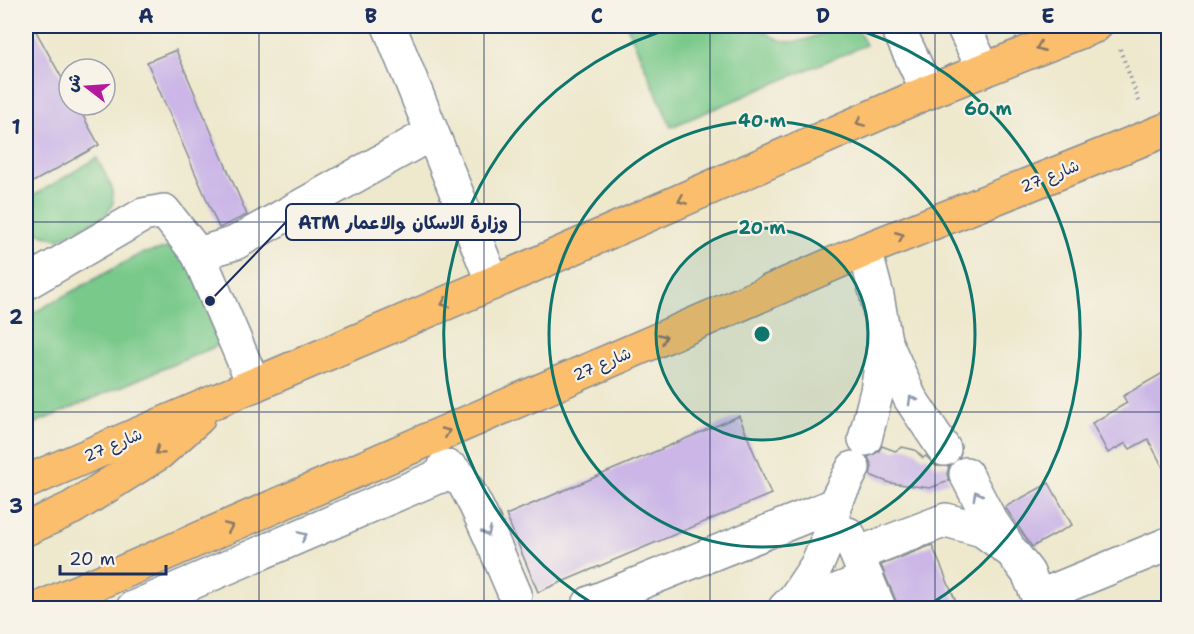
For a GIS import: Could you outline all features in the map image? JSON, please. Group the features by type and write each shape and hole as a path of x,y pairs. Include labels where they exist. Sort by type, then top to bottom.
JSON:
{"main road":[{"name":"شارع 27","path":"26,482 493,283 928,92 1095,26"},
{"name":"شارع 27","path":"40,609 865,250 1160,132"},
{"path":"26,529 72,507 159,453 219,399"}],"lane":[{"path":"389,26 493,283"},
{"path":"897,26 928,92"},
{"path":"963,26 984,70"},
{"path":"198,254 235,243 432,133"},
{"path":"26,282 143,215 164,211 198,254 254,385"},
{"path":"865,250 877,296 885,341 910,398 944,449"},
{"path":"785,609 817,565 833,527 834,505 859,454 876,391 885,341"},
{"path":"384,459 443,465 453,470 461,479 477,510 515,594"},
{"path":"966,474 989,518 1028,573 1040,603 1168,544"},
{"path":"133,609 437,477 450,475 461,479"},
{"path":"834,505 879,609"},
{"path":"587,609 590,603 834,505"},
{"path":"792,609 862,566 946,520 982,530 1012,552"}],"path":[{"path":"1120,48 1160,132"}],"green space":[{"path":"627,26 757,26 772,36 796,42 842,27 856,26 866,45 671,127"},
{"path":"97,158 112,188 113,203 107,215 59,239 37,232 32,228 27,217 26,200"},
{"path":"166,248 180,253 191,264 219,345 26,427 26,317 140,254"}],"building":[{"path":"26,26 33,26 57,69 57,117 84,117 99,145 26,186"},
{"path":"176,50 247,215 219,228 147,62"},
{"path":"1168,370 1168,477 1148,439 1130,449 1126,443 1108,453 1092,423 1127,403 1123,396"},
{"path":"739,416 771,494 538,592 506,515"},
{"path":"882,446 895,451 902,447 915,450 923,458 926,456 936,466 949,466 947,474 949,481 930,488 890,483 870,475 872,466 868,457 878,452"},
{"path":"1049,483 1072,525 1032,547 1005,507"},
{"path":"932,545 959,609 897,609 881,565"}],"place":[{"name":"ATM وزارة الاسكان والاعمار","path":"210,301"}]}
